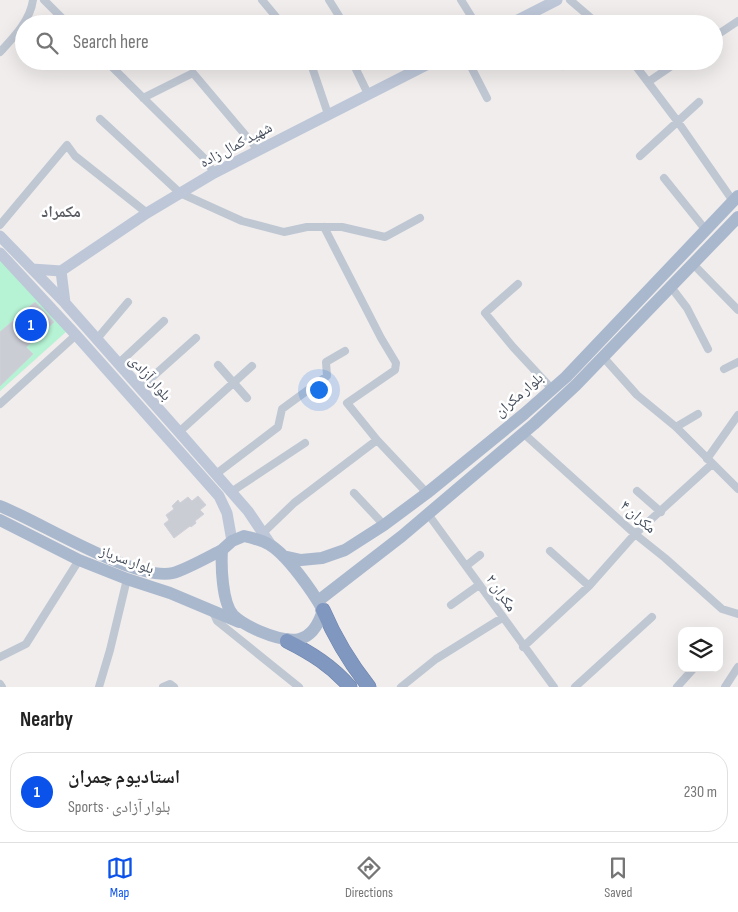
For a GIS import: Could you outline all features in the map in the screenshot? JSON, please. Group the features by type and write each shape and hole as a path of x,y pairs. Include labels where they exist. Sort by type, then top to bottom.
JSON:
{"highway":[{"path":"321,605 332,631 369,687"},
{"path":"287,641 326,664 350,687"}],"main road":[{"path":"526,15 557,0"},
{"name":"شهید کمال زاده","path":"62,271 147,213 214,173 416,70"},
{"name":"بلوار مکران","path":"283,556 301,560 322,558 346,550 384,526 427,493 566,377 735,198"},
{"name":"بلوار مکران","path":"321,605 382,551 524,433 576,386 738,217"},
{"name":"بلوار آزادی","path":"0,236 65,303 216,474 248,512 271,545"},
{"name":"بلوار آزادی","path":"0,253 76,335 219,496 226,513 232,540"},
{"path":"32,269 62,271 65,303"},
{"name":"بلوار سرباز","path":"0,506 133,568 158,574 174,573 222,550"},
{"name":"بلوار سرباز","path":"0,520 79,560 170,593 245,624"},
{"path":"372,533 370,545 376,550 382,551"},
{"path":"244,536 256,538 271,545 283,556 321,605 320,623 312,632 301,639 287,641 245,624 232,614 226,602 221,562 222,550 232,540 244,536"}],"street":[{"path":"28,15 34,0"},
{"path":"44,0 59,15"},
{"path":"262,0 274,15"},
{"path":"329,0 338,15"},
{"path":"461,0 470,15"},
{"path":"570,0 588,15"},
{"path":"723,31 738,21"},
{"path":"0,52 15,34"},
{"path":"115,70 206,160 214,173"},
{"path":"313,70 328,114"},
{"path":"356,70 368,94"},
{"path":"473,70 487,98"},
{"path":"639,70 735,198"},
{"path":"648,82 664,70"},
{"path":"143,98 193,74 258,150"},
{"path":"640,156 699,102"},
{"path":"100,119 180,194 242,221 284,232 307,227 342,227 385,237 420,218"},
{"path":"0,225 67,145 75,156 147,213"},
{"path":"664,178 705,230"},
{"path":"324,227 381,338 396,363 395,370 347,402 377,440 427,493"},
{"path":"693,264 737,309"},
{"path":"518,284 485,313 552,389"},
{"path":"671,287 686,308 708,349"},
{"path":"96,340 128,302"},
{"path":"118,364 164,321"},
{"path":"0,404 76,335"},
{"path":"140,388 196,338"},
{"path":"216,474 278,426 282,409 327,376 326,362 345,351"},
{"path":"604,358 637,395 676,427 738,489"},
{"path":"724,369 738,362"},
{"path":"218,365 247,398"},
{"path":"179,432 252,366"},
{"path":"676,427 698,414"},
{"path":"523,647 590,586 635,534 661,512 710,462 738,415"},
{"name":"مکران ۴","path":"524,433 635,534 722,609 738,614"},
{"path":"263,533 294,503 377,440"},
{"path":"231,492 305,443"},
{"path":"637,491 661,512"},
{"path":"354,493 384,526"},
{"name":"مکران ۲","path":"428,514 523,647 554,687"},
{"path":"550,551 590,586"},
{"path":"466,566 480,555"},
{"path":"0,657 26,644 79,560"},
{"path":"99,687 127,579"},
{"path":"451,605 479,584"},
{"path":"213,611 217,621 299,687"},
{"path":"401,687 436,659 502,618"},
{"path":"575,687 652,618"},
{"path":"725,687 738,667"},
{"path":"677,687 690,672"},
{"path":"163,687 170,684 174,687"}],"green space":[{"path":"0,259 67,331 0,391"}],"building":[{"path":"35,302 54,322 26,347 33,354 0,386 0,332"},
{"path":"198,496 206,505 200,510 204,514 191,527 174,538 164,524 169,520 166,515 174,509 172,506 178,500 180,503 188,497 192,501"}],"place":[{"name":"استادیوم چمران","path":"31,325"}],"district":[{"name":"مکمراد","path":"61,212"}]}
